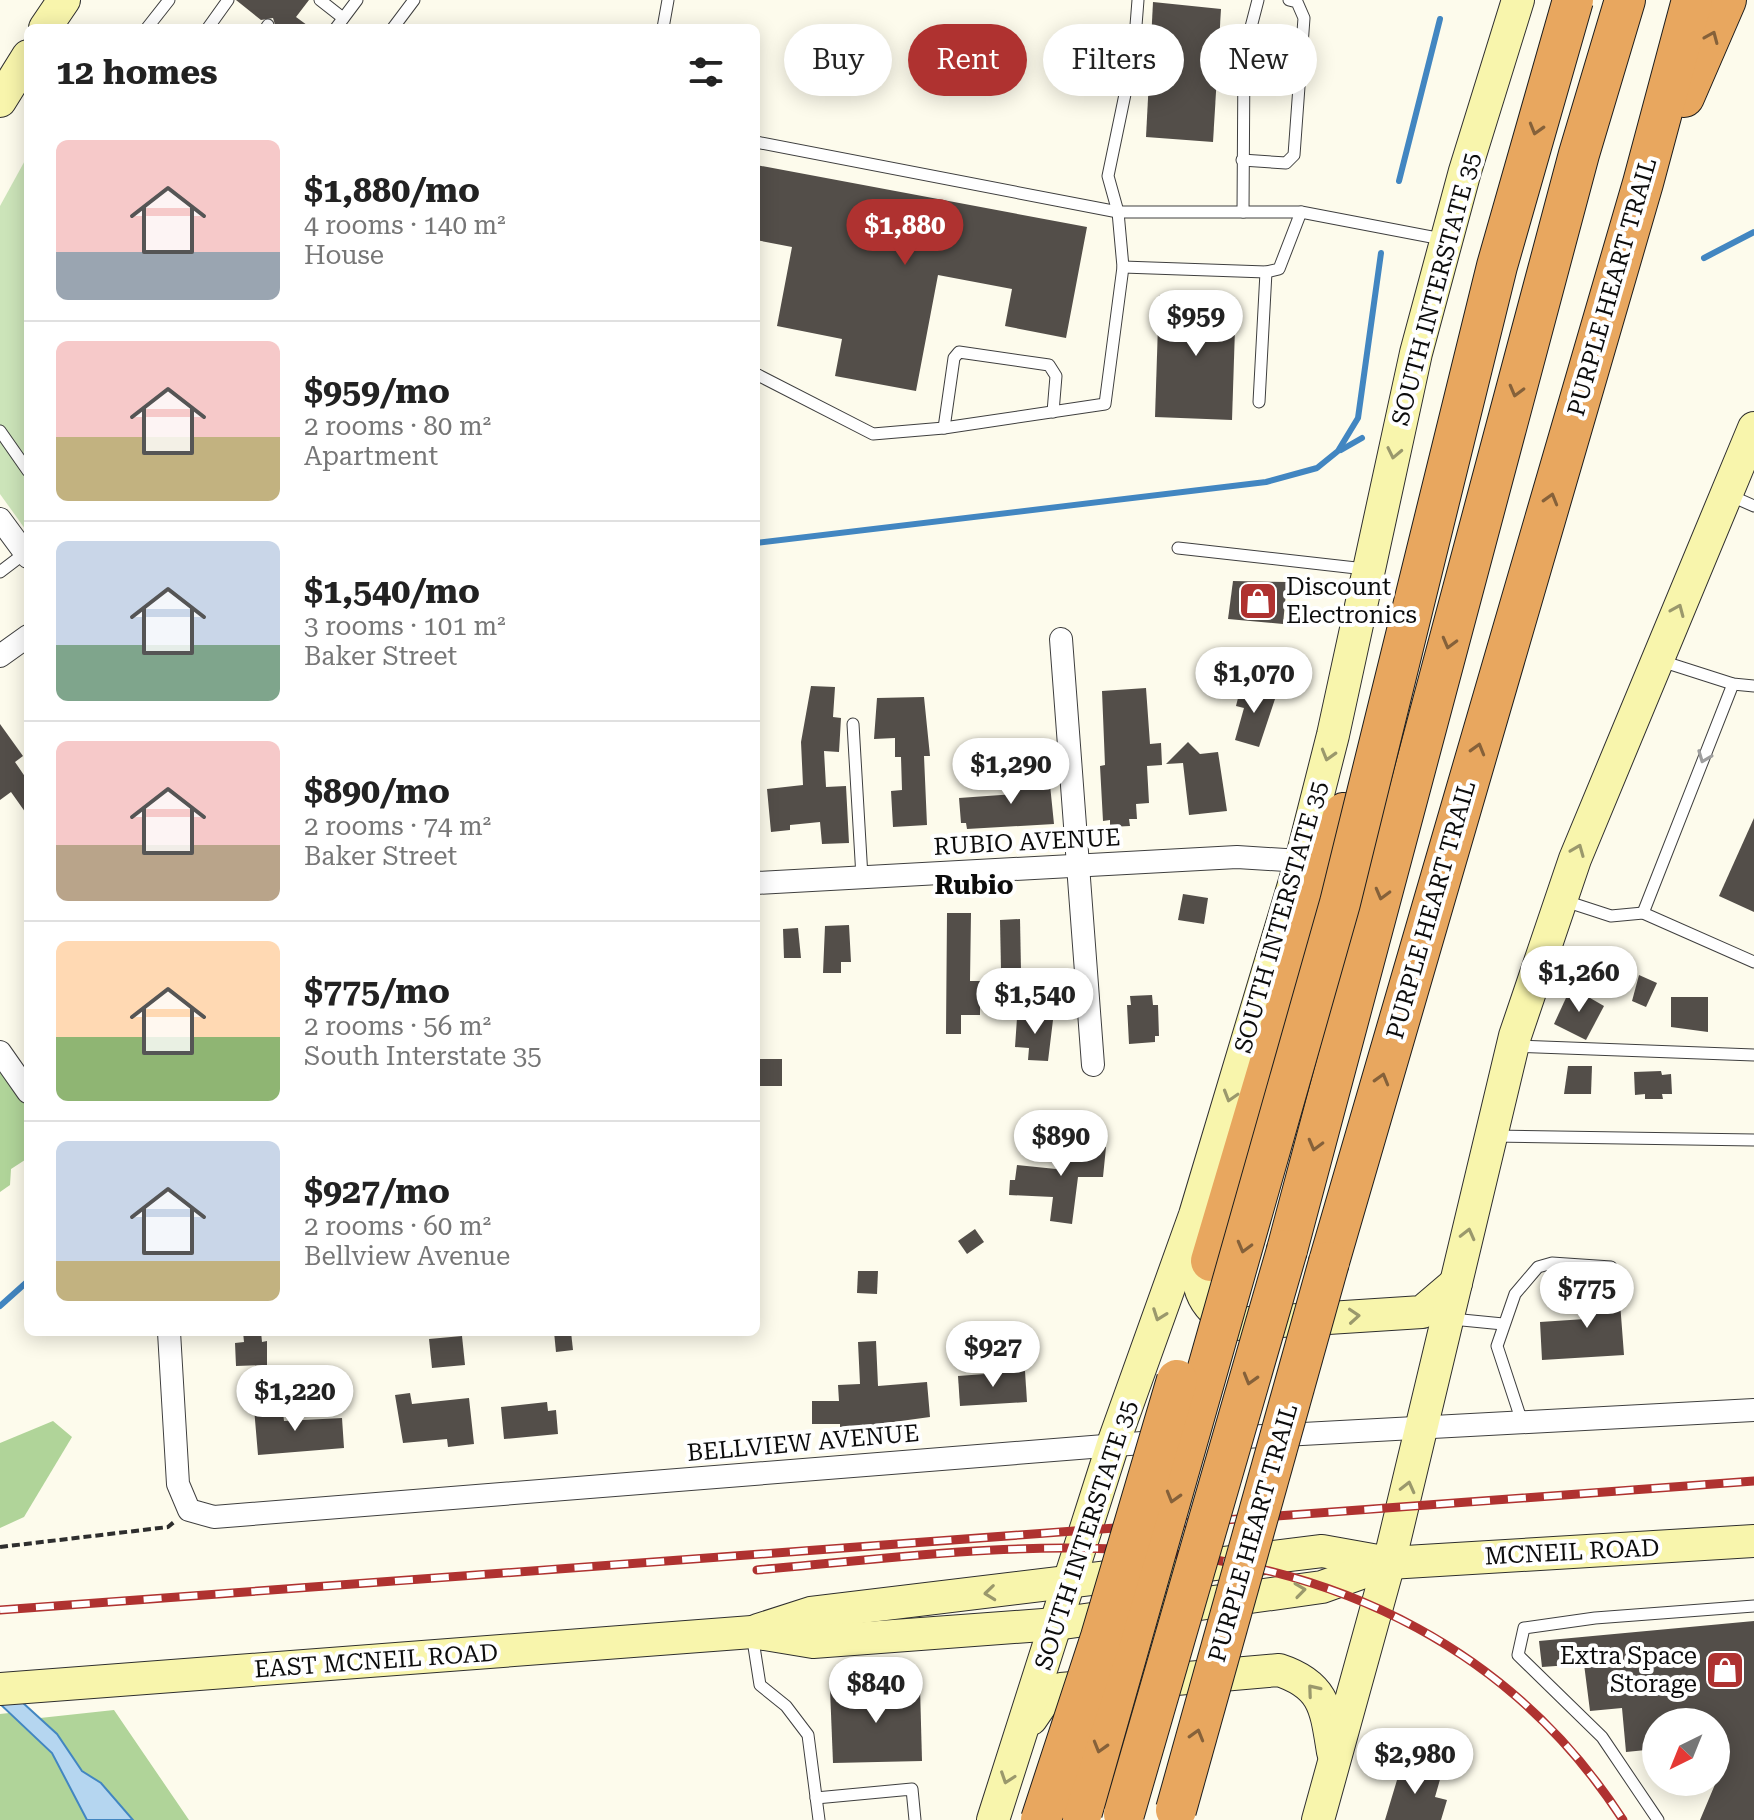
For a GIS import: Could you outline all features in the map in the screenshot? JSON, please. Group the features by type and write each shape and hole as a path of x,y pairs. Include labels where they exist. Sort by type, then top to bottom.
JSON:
{"highway":[{"path":"1080,1816 1340,903 1497,266 1573,0"},
{"name":"PURPLE HEART TRAIL","path":"1123,1817 1287,1250 1579,154 1625,0"},
{"name":"PURPLE HEART TRAIL","path":"1174,1815 1329,1262 1643,183 1692,0"},
{"path":"1643,183 1726,0"},
{"path":"1041,1820 1101,1637 1386,666 1486,390 1579,154"}],"main road":[{"path":"48,24 63,0"},
{"name":"SOUTH INTERSTATE 35","path":"993,1820 1113,1444 1195,1215 1301,861 1333,735 1416,353 1518,0"},
{"path":"0,101 24,62"},
{"path":"1318,1820 1389,1563 1514,1046 1561,900 1657,660 1740,500 1754,428"},
{"path":"1195,1215 1198,1278 1205,1302 1218,1317 1235,1324 1422,1312 1456,1283"},
{"name":"MCNEIL ROAD","path":"1067,1585 1322,1551 1389,1563 1754,1541"},
{"name":"MCNEIL ROAD","path":"1056,1624 1322,1587 1389,1563"},
{"name":"EAST MCNEIL ROAD","path":"0,1689 752,1632 811,1613 1067,1585"},
{"name":"EAST MCNEIL ROAD","path":"752,1632 813,1642 1056,1624"},
{"path":"1023,1730 1042,1703 1061,1689 1279,1670 1308,1683 1326,1709 1335,1763"}],"street":[{"path":"0,519 24,551"},
{"path":"0,656 24,639"},
{"path":"1061,639 1093,1065"},
{"name":"RUBIO AVENUE","path":"760,883 1237,857 1301,861"},
{"path":"0,1052 24,1086"},
{"path":"169,1336 178,1484 189,1510"},
{"name":"BELLVIEW AVENUE","path":"189,1510 214,1517 1113,1444 1754,1410"}],"lane":[{"path":"150,24 169,0"},
{"path":"211,24 228,0"},
{"path":"320,0 339,23 357,0"},
{"path":"396,24 414,0"},
{"path":"664,24 668,0"},
{"path":"760,376 873,434 944,428 1105,404 1123,267 1118,212 1108,176 1134,51 1138,0"},
{"path":"1243,212 1244,54 1258,0"},
{"path":"1242,160 1286,163 1294,155 1304,18 1297,2 1289,0"},
{"path":"760,143 1118,212 1301,212 1447,240"},
{"path":"1123,267 1266,272 1279,269 1301,212"},
{"path":"1259,402 1266,272"},
{"path":"944,428 954,358 959,352 1049,365 1056,376 1053,412"},
{"path":"0,431 24,465"},
{"path":"1178,548 1369,570"},
{"path":"0,572 24,557"},
{"path":"1657,660 1733,684 1754,686"},
{"path":"1643,913 1733,684"},
{"path":"853,724 862,877"},
{"path":"1561,900 1611,916 1643,913 1754,962"},
{"path":"1514,1046 1754,1055"},
{"path":"1492,1136 1754,1140"},
{"path":"1522,1422 1497,1346 1515,1294 1538,1267 1552,1263 1611,1267"},
{"path":"1447,1319 1503,1324"},
{"path":"1658,1820 1602,1737 1518,1655 1524,1628 1595,1618 1754,1606"},
{"path":"752,1632 760,1685 786,1706 808,1735 819,1820"},
{"path":"816,1798 912,1789 915,1820"}],"path":[{"path":"0,1547 168,1527 189,1510"}],"green space":[{"path":"24,162 24,527 0,494 0,206"},
{"path":"0,1060 24,1095 24,1161 11,1169 10,1185 0,1192"},
{"path":"53,1421 72,1437 24,1517 0,1528 0,1443"},
{"path":"114,1710 189,1820 133,1820 78,1766 40,1718"},
{"path":"9,1713 52,1753 87,1820 0,1820 0,1714"}],"water":[{"path":"0,1682 57,1734 82,1771 101,1783 133,1820 87,1820 52,1753 0,1704"}],"building":[{"path":"236,0 309,0 296,17 306,24 275,24 273,18 261,20"},
{"path":"1153,2 1221,9 1220,24 1200,24 1200,96 1216,96 1213,142 1146,137 1148,96 1184,96 1184,24 1152,24"},
{"path":"760,166 1087,227 1066,338 1005,326 1012,289 938,275 916,391 835,376 842,339 777,326 792,247 760,241"},
{"path":"1159,295 1236,298 1232,420 1155,417"},
{"name":"Discount Electronics","path":"1233,581 1287,582 1283,624 1228,619"},
{"path":"811,686 835,687 833,717 841,718 839,752 824,751 826,787 846,786 849,843 822,844 820,822 790,825 790,830 771,832 767,789 803,785 801,742"},
{"path":"1241,686 1276,696 1259,747 1235,740 1244,708 1236,706"},
{"path":"1146,688 1150,744 1161,743 1162,765 1147,766 1149,803 1136,804 1137,819 1129,819 1130,826 1110,827 1110,820 1103,821 1100,766 1105,765 1102,691"},
{"path":"924,697 930,756 924,756 927,825 893,827 891,791 902,790 901,757 895,757 895,738 874,739 877,698"},
{"path":"0,724 23,756 15,762 24,775 24,810 11,792 0,800"},
{"path":"1188,742 1200,754 1218,752 1227,811 1189,815 1183,763 1166,764"},
{"path":"1049,775 1054,824 967,829 966,823 961,823 959,798 1015,794 1014,779"},
{"path":"1754,818 1754,912 1719,896"},
{"path":"1183,894 1208,898 1204,924 1178,920"},
{"path":"947,913 971,913 970,981 985,981 984,1005 980,1005 980,1015 961,1015 961,1034 946,1034"},
{"path":"1020,919 1021,970 1001,970 1000,920"},
{"path":"849,925 851,962 841,962 841,973 823,973 825,926"},
{"path":"798,928 801,958 784,958 783,929"},
{"path":"1639,975 1657,983 1646,1007 1632,1001"},
{"path":"1571,987 1604,1006 1586,1040 1554,1024"},
{"path":"1152,995 1153,1005 1158,1005 1159,1036 1155,1036 1155,1042 1129,1044 1127,1005 1131,1005 1130,996"},
{"path":"1671,997 1708,997 1708,1032 1671,1027"},
{"path":"1029,1014 1048,1016 1048,1020 1053,1020 1048,1061 1028,1060 1029,1048 1015,1047 1017,1018 1028,1019"},
{"path":"760,1059 782,1059 782,1086 760,1086"},
{"path":"1568,1066 1592,1066 1591,1094 1564,1094"},
{"path":"1661,1071 1662,1075 1671,1074 1672,1094 1662,1094 1663,1099 1645,1099 1645,1094 1635,1095 1634,1072"},
{"path":"1073,1138 1093,1140 1092,1146 1106,1147 1103,1177 1078,1177 1072,1224 1050,1221 1053,1197 1009,1195 1010,1180 1015,1180 1017,1165 1056,1169 1058,1149 1072,1150"},
{"path":"975,1229 984,1242 967,1254 958,1241"},
{"path":"858,1271 878,1271 877,1294 857,1293"},
{"path":"1619,1289 1624,1355 1542,1360 1540,1322 1585,1319 1583,1291"},
{"path":"243,1336 261,1336 262,1342 267,1341 267,1365 236,1366 235,1343 244,1342"},
{"path":"462,1336 465,1365 432,1368 429,1339"},
{"path":"554,1336 571,1336 573,1350 556,1352"},
{"path":"876,1341 878,1386 927,1382 930,1417 886,1423 887,1429 859,1431 840,1432 840,1424 812,1424 812,1401 839,1401 838,1385 860,1384 858,1342"},
{"path":"1025,1371 1027,1402 960,1406 958,1376"},
{"path":"410,1393 412,1404 469,1398 474,1444 448,1447 447,1439 403,1443 395,1395"},
{"path":"547,1402 548,1411 556,1410 558,1434 504,1439 501,1407"},
{"path":"277,1407 277,1412 283,1412 284,1421 342,1418 344,1448 258,1455 254,1408"},
{"path":"1754,1621 1754,1820 1700,1820 1710,1796 1730,1796 1730,1708 1642,1708 1642,1750 1626,1752 1622,1708 1590,1711 1584,1664 1542,1667 1539,1641"},
{"path":"920,1687 922,1761 833,1763 830,1689"},
{"path":"1397,1763 1441,1776 1435,1797 1447,1800 1441,1820 1385,1820 1397,1780 1392,1778"}],"waterway":[{"path":"1399,181 1440,19"},
{"path":"1704,258 1754,232"},
{"path":"760,543 1266,482 1317,468 1338,451 1358,418 1381,253"},
{"path":"1341,450 1362,438"},
{"path":"0,1306 24,1285"}],"railway":[{"path":"0,1610 1754,1481"},
{"path":"757,1570 951,1553 1097,1548 1218,1560 1288,1576 1355,1599 1417,1628 1476,1665 1530,1709 1579,1761 1623,1820"}],"place":[{"name":"Discount Electronics","path":"1258,601"},
{"name":"Extra Space Storage","path":"1725,1670"}],"district":[{"name":"Rubio","path":"974,885"}]}
